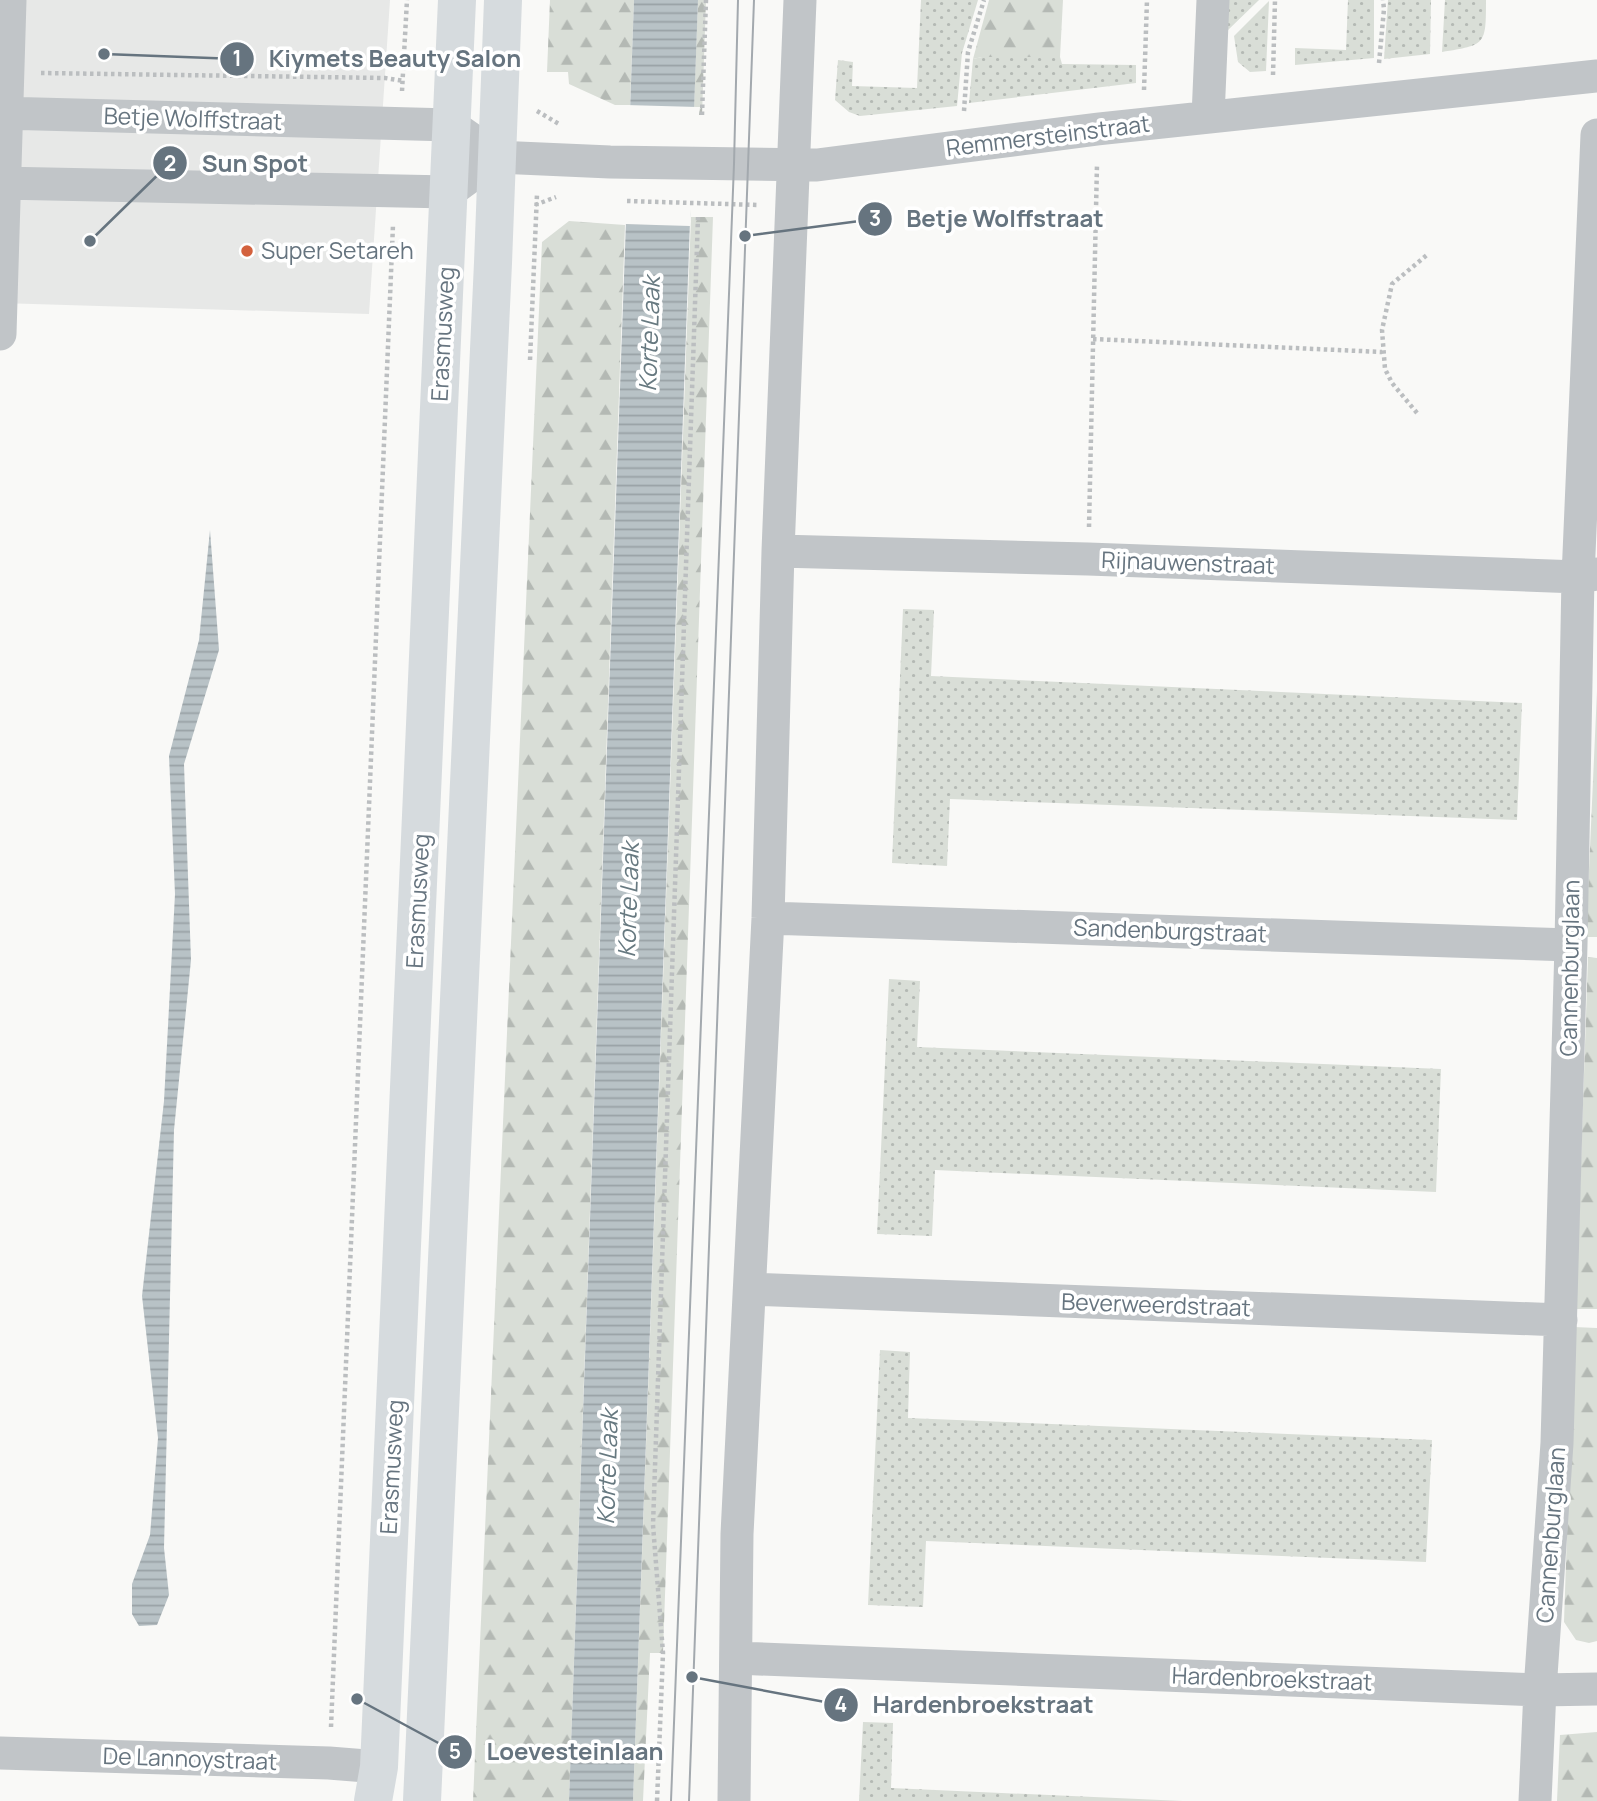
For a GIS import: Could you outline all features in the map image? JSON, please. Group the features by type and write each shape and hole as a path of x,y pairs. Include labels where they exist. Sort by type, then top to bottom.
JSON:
{"main road":[{"name":"Erasmusweg","path":"376,1784 457,0"},
{"name":"Erasmusweg","path":"422,1801 503,0"}],"street":[{"path":"0,334 3,114 8,72 10,0"},
{"path":"734,1801 737,1534 768,918 778,551 800,0"},
{"path":"1208,117 1213,0"},
{"name":"Remmersteinstraat","path":"497,157 817,166 1208,117 1597,76"},
{"name":"Betje Wolffstraat","path":"3,114 451,125"},
{"path":"2,183 449,192 497,157 451,125"},
{"name":"Cannenburglaan","path":"1535,1801 1557,1443 1572,945 1588,576 1597,135"},
{"name":"Rijnauwenstraat","path":"778,551 1588,576"},
{"name":"Sandenburgstraat","path":"768,918 1572,945"},
{"name":"Beverweerdstraat","path":"751,1289 1561,1320"},
{"name":"Hardenbroekstraat","path":"736,1658 1540,1690 1597,1689"},
{"name":"De Lannoystraat","path":"0,1753 329,1763 376,1784"}],"path":[{"path":"400,122 407,0"},
{"path":"702,115 706,0"},
{"path":"964,112 968,52 984,0"},
{"path":"1144,90 1147,0"},
{"path":"1273,79 1275,0"},
{"path":"1376,99 1383,0"},
{"path":"8,72 371,77 404,81"},
{"path":"1088,559 1098,130"},
{"path":"329,1763 395,191"},
{"path":"619,200 692,204"},
{"path":"657,1801 663,1653 653,1525 698,217"},
{"path":"1416,413 1392,383 1385,369 1382,352 1385,309 1392,284 1428,254"},
{"path":"1093,339 1382,352"}],"shaded area":[{"path":"0,0 390,0 369,314 0,303"}],"green space":[{"path":"550,0 634,0 630,105 615,105 569,84 568,72 547,72"},
{"path":"698,0 706,0 702,115 699,115 700,107 694,107"},
{"path":"921,0 978,0 962,53 957,106 860,116 849,112 835,100 838,60 853,62 852,86 917,88"},
{"path":"989,0 1063,0 1060,57 973,59"},
{"path":"1228,0 1259,0 1227,31"},
{"path":"1348,0 1374,0 1374,58 1295,65 1295,48 1346,50"},
{"path":"1388,0 1431,0 1430,54 1384,59"},
{"path":"1445,0 1486,0 1484,34 1475,44 1442,52"},
{"path":"1269,1 1266,71 1250,72 1238,62 1234,36"},
{"path":"1060,57 1062,64 1136,65 1136,83 969,103 973,59"},
{"path":"691,217 713,217 663,1653 650,1653 643,1801 633,1801"},
{"path":"569,221 625,225 569,1801 473,1801 542,242"},
{"path":"903,609 934,610 931,676 1522,703 1517,820 950,799 947,866 892,863"},
{"path":"1597,691 1597,937 1586,937"},
{"path":"1588,957 1597,958 1597,1309 1576,1309"},
{"path":"889,979 920,981 917,1047 1441,1069 1436,1192 935,1170 932,1236 877,1234"},
{"path":"1574,1327 1597,1328 1597,1641 1589,1643 1576,1640 1564,1622"},
{"path":"880,1350 910,1352 908,1418 1432,1440 1426,1562 926,1541 923,1607 868,1605"},
{"path":"863,1722 893,1723 891,1788 1183,1801 859,1801"},
{"path":"1597,1732 1597,1801 1557,1801 1560,1735"}],"water":[{"name":"Korte Laak","path":"634,0 698,0 633,1801 569,1801"},
{"path":"210,530 219,650 184,764 191,960 174,1130 164,1548 169,1595 157,1625 139,1626 132,1614 132,1584 150,1535 158,1438 142,1296 164,1101 175,894 169,756 199,640"}],"pier":[{"path":"626,105 697,107 690,226 622,224"}],"tram line":[{"path":"671,1801 738,0"},
{"path":"689,1801 754,0"}],"place":[{"name":"Kiymets Beauty Salon","path":"104,54"},
{"name":"Betje Wolffstraat","path":"745,236"},
{"name":"Sun Spot","path":"90,241"},
{"name":"Super Setareh","path":"247,251"},
{"name":"Hardenbroekstraat","path":"692,1677"},
{"name":"Loevesteinlaan","path":"357,1699"}]}
